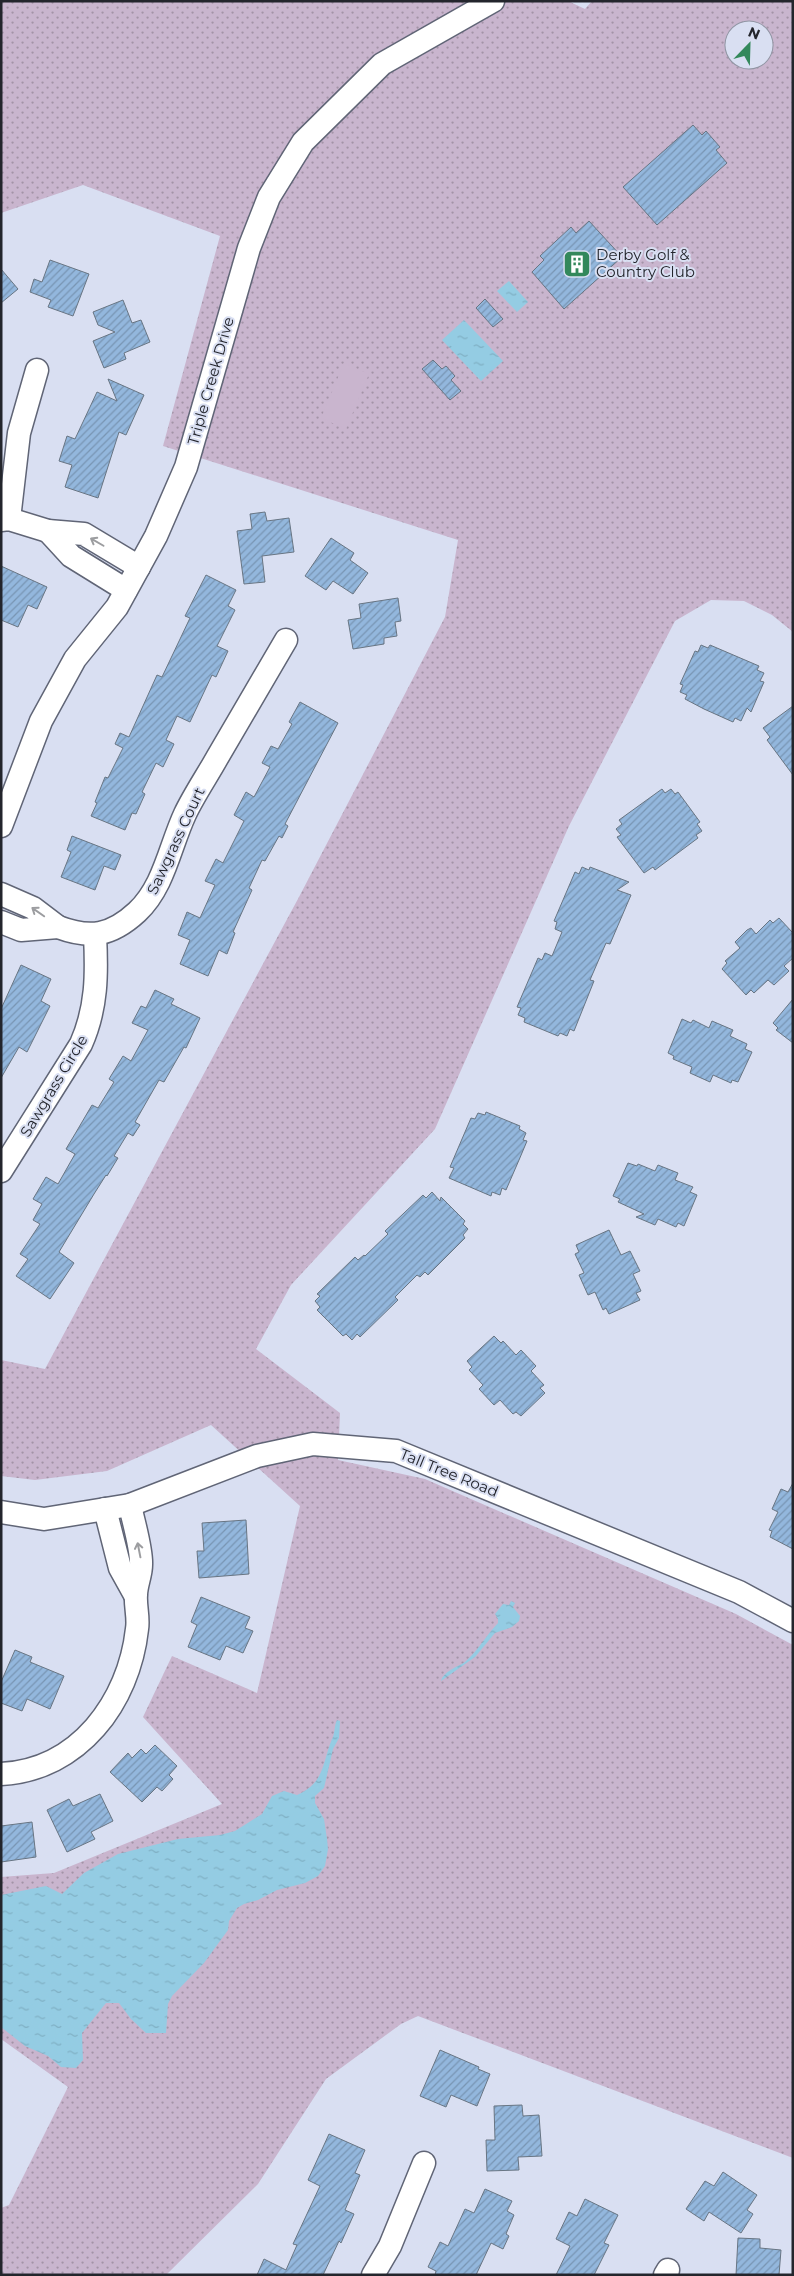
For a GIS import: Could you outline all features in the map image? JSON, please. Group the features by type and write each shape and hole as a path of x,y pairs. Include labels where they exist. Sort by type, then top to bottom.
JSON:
{"street":[{"name":"Triple Creek Drive","path":"1,826 41,721 75,659 117,607 156,536 186,466 249,248 269,197 303,142 382,64 493,1"},
{"path":"37,370 19,433 5,519 48,531 84,534 139,567"},
{"path":"48,531 71,556 126,590"},
{"name":"Sawgrass Court","path":"95,935 117,926 136,914 146,903 154,890 185,813 286,640"},
{"path":"1,894 34,908 58,927 76,934 95,935"},
{"path":"1,922 21,930 58,927"},
{"name":"Sawgrass Circle","path":"1,1171 81,1044 89,1027 94,1008 97,961 95,935"},
{"name":"Tall Tree Road","path":"1,1512 44,1519 130,1505 258,1456 312,1444 396,1451 739,1592 793,1621"},
{"path":"1,1774 29,1770 60,1757 93,1733 117,1696 133,1651 138,1628 136,1595 142,1564 130,1505"},
{"path":"105,1509 120,1568 136,1595"},
{"path":"373,2275 390,2246 424,2163"}],"shaded area":[{"path":"1,1 568,1 585,9 592,1 793,1 793,632 772,615 744,601 711,600 675,621 569,826 435,1129 291,1285 256,1349 340,1413 338,1460 425,1479 736,1614 793,1645 793,2158 418,2016 401,2024 326,2079 258,2184 166,2275 1,2275 1,2208 9,2205 68,2087 1,2039 1,1877 54,1873 222,1804 143,1717 172,1656 257,1693 300,1506 211,1425 107,1471 35,1480 1,1476 1,1360 45,1369 299,897 445,617 458,540 163,446 220,236 83,185 1,213"},
{"path":"344,363 369,374 346,429 321,418"}],"water":[{"path":"509,281 528,302 517,312 497,291"},
{"path":"464,320 503,361 481,381 442,340"},
{"path":"511,1601 515,1603 513,1607 520,1616 519,1621 512,1627 495,1633 475,1657 441,1681 447,1672 465,1662 474,1653 498,1623 495,1614 503,1604 509,1605"},
{"path":"337,1720 340,1721 339,1738 333,1749 324,1788 315,1796 315,1803 324,1819 327,1839 328,1849 325,1866 318,1876 305,1883 277,1890 237,1908 229,1921 228,1930 204,1963 172,1996 168,2004 166,2033 146,2033 131,2019 119,2003 106,2003 82,2033 83,2060 76,2068 61,2067 48,2056 25,2046 1,2027 1,1895 46,1886 62,1894 84,1873 118,1854 178,1839 220,1835 235,1831 262,1814 272,1796 284,1791 297,1795 313,1785 321,1772"}],"building":[{"path":"693,125 702,135 706,131 720,147 716,150 727,163 657,225 623,187"},
{"name":"Derby Golf & Country Club","path":"589,221 622,257 564,309 532,272 544,260 540,256 571,227 576,233"},
{"path":"50,260 89,274 73,316 48,307 51,300 30,292 34,279 42,282"},
{"path":"1,269 18,289 1,303"},
{"path":"485,299 503,319 493,327 476,308"},
{"path":"123,300 132,323 141,320 150,342 124,353 126,359 104,368 93,341 115,332 98,325 93,312"},
{"path":"433,360 442,369 446,366 455,376 451,380 461,391 450,400 422,369"},
{"path":"108,379 144,395 126,435 119,432 98,498 65,487 72,465 59,461 67,436 75,439 97,392 117,401"},
{"path":"265,512 267,521 289,518 294,552 262,556 265,582 244,584 237,531 252,529 250,514"},
{"path":"331,538 354,553 350,560 368,573 353,594 333,581 326,590 305,576"},
{"path":"1,566 47,587 37,609 28,605 18,627 1,620"},
{"path":"206,575 236,590 228,606 235,610 217,646 228,651 216,677 212,675 190,722 177,716 166,740 174,744 163,767 156,763 142,792 145,794 136,814 132,813 125,830 91,816 97,803 95,802 105,777 108,778 123,748 115,744 120,733 129,737 157,675 162,677 190,618 185,616"},
{"path":"398,598 401,621 395,622 397,636 384,638 384,644 353,649 348,620 361,618 359,604"},
{"path":"701,645 708,648 710,645 759,666 757,670 764,673 760,681 764,682 751,712 747,708 741,721 735,718 733,722 704,709 685,699 687,695 680,692 683,685 680,684 695,651 698,652"},
{"path":"300,702 338,723 285,824 288,826 282,838 279,836 265,861 262,860 249,888 252,890 233,932 235,933 227,954 219,950 208,976 180,964 190,940 178,935 187,912 200,918 215,885 205,881 216,859 223,863 244,821 234,815 246,792 254,797 270,767 262,763 271,746 278,749 292,724 289,722"},
{"path":"793,706 793,775 767,740 770,737 763,728"},
{"path":"662,789 665,793 671,789 675,794 678,792 700,822 697,824 702,831 696,835 698,838 655,870 653,867 644,873 617,837 621,835 616,829 622,824 619,820"},
{"path":"72,836 121,855 115,870 104,866 95,890 61,877 71,852 67,850"},
{"path":"582,867 589,870 590,867 629,882 617,890 631,895 610,944 606,943 590,980 594,981 574,1031 570,1029 567,1036 560,1033 558,1036 524,1022 525,1018 518,1015 521,1008 517,1007 538,958 542,960 545,953 552,956 562,932 555,929 557,922 554,921 575,872 579,874"},
{"path":"779,918 793,933 793,958 784,966 789,971 774,985 768,980 754,993 751,990 746,995 722,969 727,963 725,961 740,948 735,942 747,930 751,928 756,934 770,920 773,923"},
{"path":"21,965 51,979 41,1001 50,1006 27,1052 19,1047 1,1078 1,1009"},
{"path":"155,990 174,999 171,1004 200,1018 186,1048 184,1047 164,1082 159,1080 135,1122 140,1125 133,1136 128,1133 114,1156 118,1158 59,1252 74,1263 50,1299 16,1276 28,1259 20,1254 40,1224 33,1220 42,1204 33,1199 46,1177 58,1184 75,1154 66,1149 92,1105 98,1108 114,1082 109,1079 123,1056 131,1061 148,1030 132,1023 141,1006 146,1008"},
{"path":"793,999 793,1043 776,1030 778,1028 773,1023"},
{"path":"682,1019 691,1023 693,1020 709,1028 712,1021 733,1030 730,1036 747,1044 745,1049 752,1052 738,1082 732,1080 731,1083 713,1075 710,1082 690,1073 692,1067 673,1059 674,1056 668,1053"},
{"path":"486,1112 520,1126 519,1129 526,1133 523,1140 527,1141 506,1190 502,1188 500,1195 492,1192 491,1196 449,1178 454,1168 450,1167 471,1118 475,1119 478,1113 485,1115"},
{"path":"628,1163 637,1166 638,1164 655,1171 658,1165 678,1173 675,1180 693,1187 690,1192 697,1195 684,1226 678,1223 676,1227 658,1219 655,1225 636,1217 644,1214 618,1202 620,1199 613,1196"},
{"path":"432,1192 440,1201 441,1197 465,1221 463,1224 468,1229 463,1235 465,1238 428,1275 425,1272 420,1277 417,1275 395,1297 398,1300 360,1337 357,1334 352,1340 346,1334 343,1336 317,1310 320,1307 315,1301 320,1296 317,1294 355,1257 358,1260 365,1256 388,1234 385,1231 423,1195 426,1198"},
{"path":"609,1230 621,1255 630,1251 640,1271 633,1274 641,1291 636,1293 640,1300 609,1314 606,1308 603,1310 595,1292 588,1295 579,1275 584,1273 575,1254 579,1252 576,1245"},
{"path":"494,1336 501,1343 503,1341 516,1355 521,1350 536,1366 531,1371 544,1385 540,1388 545,1393 521,1416 516,1412 513,1414 500,1400 494,1405 479,1389 483,1385 469,1370 472,1367 467,1361"},
{"path":"793,1483 793,1549 770,1537 772,1531 769,1530 778,1512 772,1509 781,1489 788,1492"},
{"path":"246,1520 249,1574 199,1578 197,1551 204,1551 202,1523"},
{"path":"201,1597 250,1617 245,1628 253,1631 243,1653 226,1646 220,1660 188,1647 197,1625 191,1622"},
{"path":"15,1650 32,1657 30,1662 64,1676 50,1709 27,1699 22,1711 1,1703 1,1682"},
{"path":"155,1745 177,1766 169,1775 173,1779 162,1791 157,1787 142,1802 110,1772 128,1753 132,1758 141,1749 146,1754"},
{"path":"100,1794 113,1821 91,1832 95,1839 67,1852 47,1810 69,1799 73,1806"},
{"path":"32,1822 36,1857 1,1862 1,1826"},
{"path":"440,2050 479,2067 478,2069 490,2074 477,2106 451,2095 446,2107 420,2096"},
{"path":"522,2105 523,2116 539,2115 542,2156 518,2157 519,2170 487,2171 486,2140 495,2140 494,2106"},
{"path":"329,2134 365,2150 355,2173 360,2175 345,2210 354,2214 341,2243 339,2241 323,2275 257,2275 264,2259 286,2270 297,2245 293,2244 320,2186 308,2180"},
{"path":"723,2172 757,2195 747,2210 753,2214 741,2233 709,2212 704,2221 686,2209 705,2181 714,2186"},
{"path":"485,2189 512,2201 507,2211 514,2215 506,2234 509,2236 503,2249 491,2243 476,2275 435,2275 436,2271 428,2267 440,2242 448,2246 465,2209 474,2213"},
{"path":"585,2199 618,2215 604,2243 609,2245 594,2275 556,2275 570,2246 556,2239 569,2212 577,2216"},
{"path":"738,2238 760,2239 760,2248 781,2250 779,2275 736,2275"}],"place":[{"name":"Derby Golf & Country Club","path":"577,264"}]}
